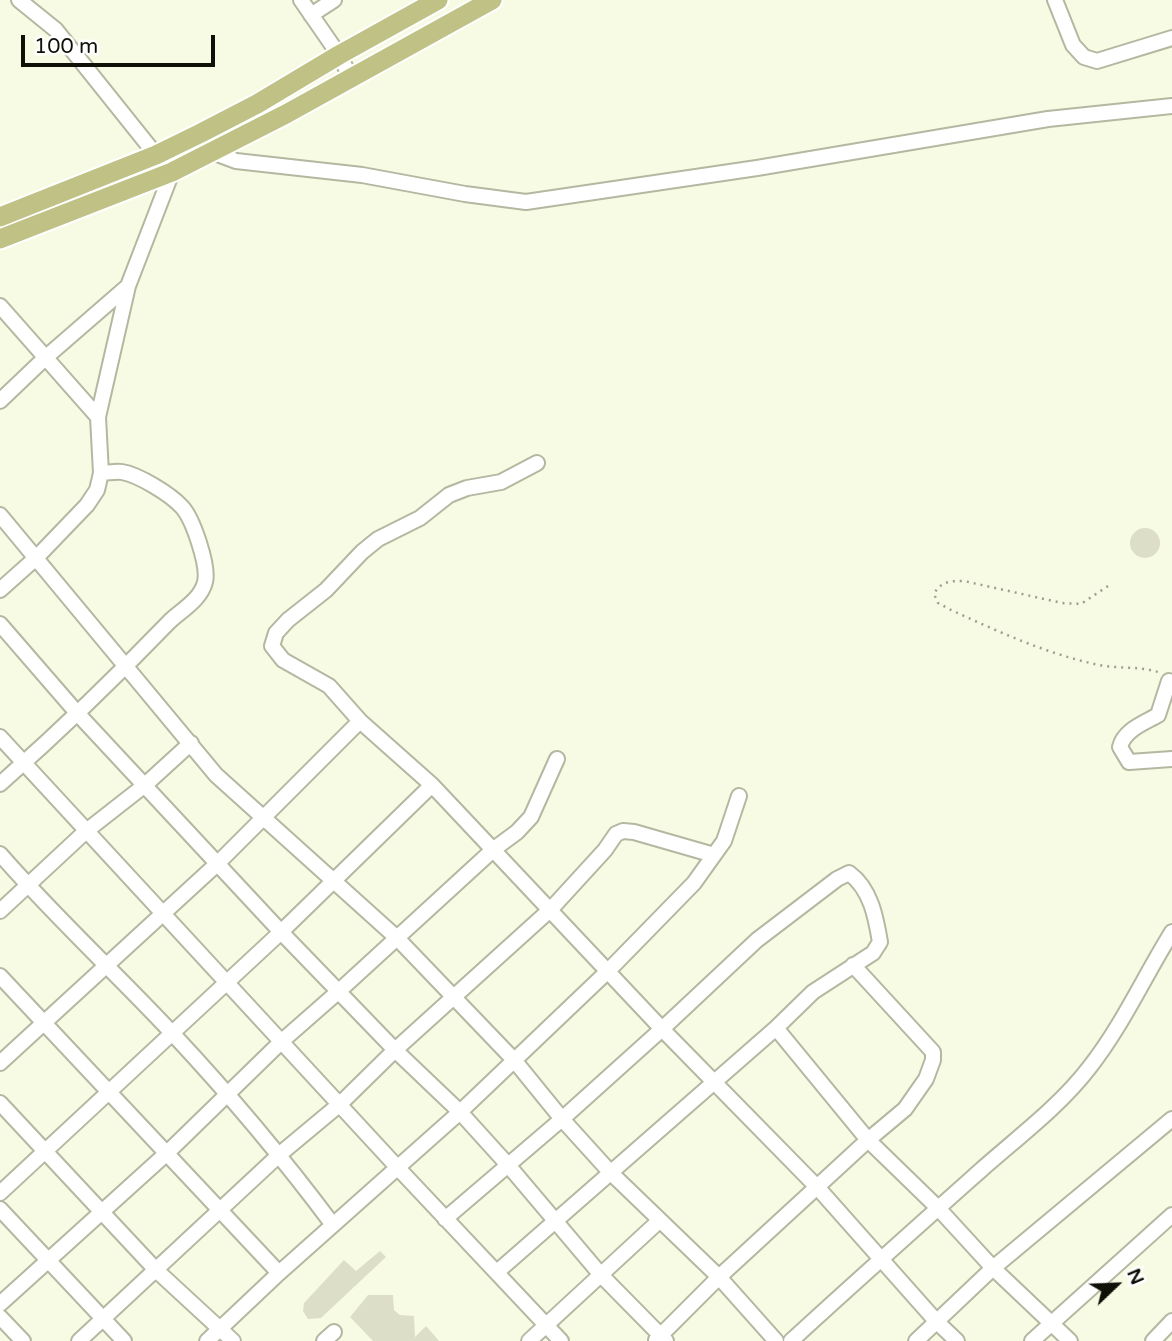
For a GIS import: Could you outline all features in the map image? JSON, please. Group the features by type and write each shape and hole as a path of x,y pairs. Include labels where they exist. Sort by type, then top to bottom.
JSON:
{"main road":[{"path":"0,217 156,155 257,104 438,0"},
{"path":"0,239 172,172 492,0"}],"street":[{"path":"19,0 56,30 156,155"},
{"path":"301,0 339,55 351,78"},
{"path":"311,15 334,0"},
{"path":"1055,0 1073,45 1084,57 1097,61 1172,38"},
{"path":"212,152 236,161 362,175 526,202 757,168 1048,119 1172,106"},
{"path":"0,590 37,557 87,505 97,490 101,473 98,417 128,286 172,172"},
{"path":"0,401 128,286"},
{"path":"0,306 98,417"},
{"path":"537,463 501,482 467,488 449,495 420,518 378,538 326,590 288,620 276,633 272,646 283,660 329,686 360,721 432,785 662,1029 818,1188 957,1341"},
{"path":"0,784 78,715 198,597 206,582 204,560 185,510 172,497 121,472 101,473"},
{"path":"0,515 216,775 397,938 514,1060 610,1172 719,1278 776,1341"},
{"path":"0,624 78,715 281,932 395,1050 460,1112 601,1275 661,1339 719,1278 905,1109 926,1079 933,1052 853,965"},
{"path":"1169,681 1158,715 1133,729 1122,739 1120,747 1129,762 1172,759"},
{"path":"0,1063 218,863 360,721"},
{"path":"0,737 85,832 561,1341"},
{"path":"0,911 85,832 145,785 191,743"},
{"path":"0,1304 103,1213 282,1041 494,849 517,832 531,817 557,759"},
{"path":"0,1193 281,932 432,785"},
{"path":"206,1341 460,1112 609,970 694,883 724,841 739,796"},
{"path":"79,1341 280,1154 340,1104 395,1050 551,909 605,850 616,834 623,831 634,832 714,855"},
{"path":"0,854 27,886 172,1033 228,1095 280,1154 333,1225"},
{"path":"445,1219 562,1119 757,940 837,879 849,873 854,877 875,910 880,942 873,953 813,992 776,1028 496,1272"},
{"path":"791,1341 1054,1105 1088,1069 1120,1024 1172,932"},
{"path":"0,975 279,1273"},
{"path":"776,1028 868,1140 938,1208 993,1268 1070,1341"},
{"path":"0,1103 156,1270 233,1341"},
{"path":"916,1341 993,1268 1172,1119"},
{"path":"0,1209 124,1341"},
{"path":"1031,1341 1172,1215"},
{"path":"529,1341 659,1221"},
{"path":"0,1317 23,1341"},
{"path":"1153,1341 1172,1321"}],"path":[{"path":"1108,586 1081,604 1062,603 964,581 950,581 938,586 934,594 938,603 951,610 1037,648 1101,665 1147,669 1160,673 1169,681"}],"building":[{"path":"1145,528 1156,532 1160,543 1156,554 1145,558 1134,554 1130,543 1134,532"},
{"path":"380,1251 386,1257 321,1318 308,1319 303,1311 304,1303 344,1260 356,1271"},
{"path":"368,1295 393,1295 394,1310 400,1315 414,1316 415,1337 426,1326 439,1341 373,1341 350,1317"}]}
